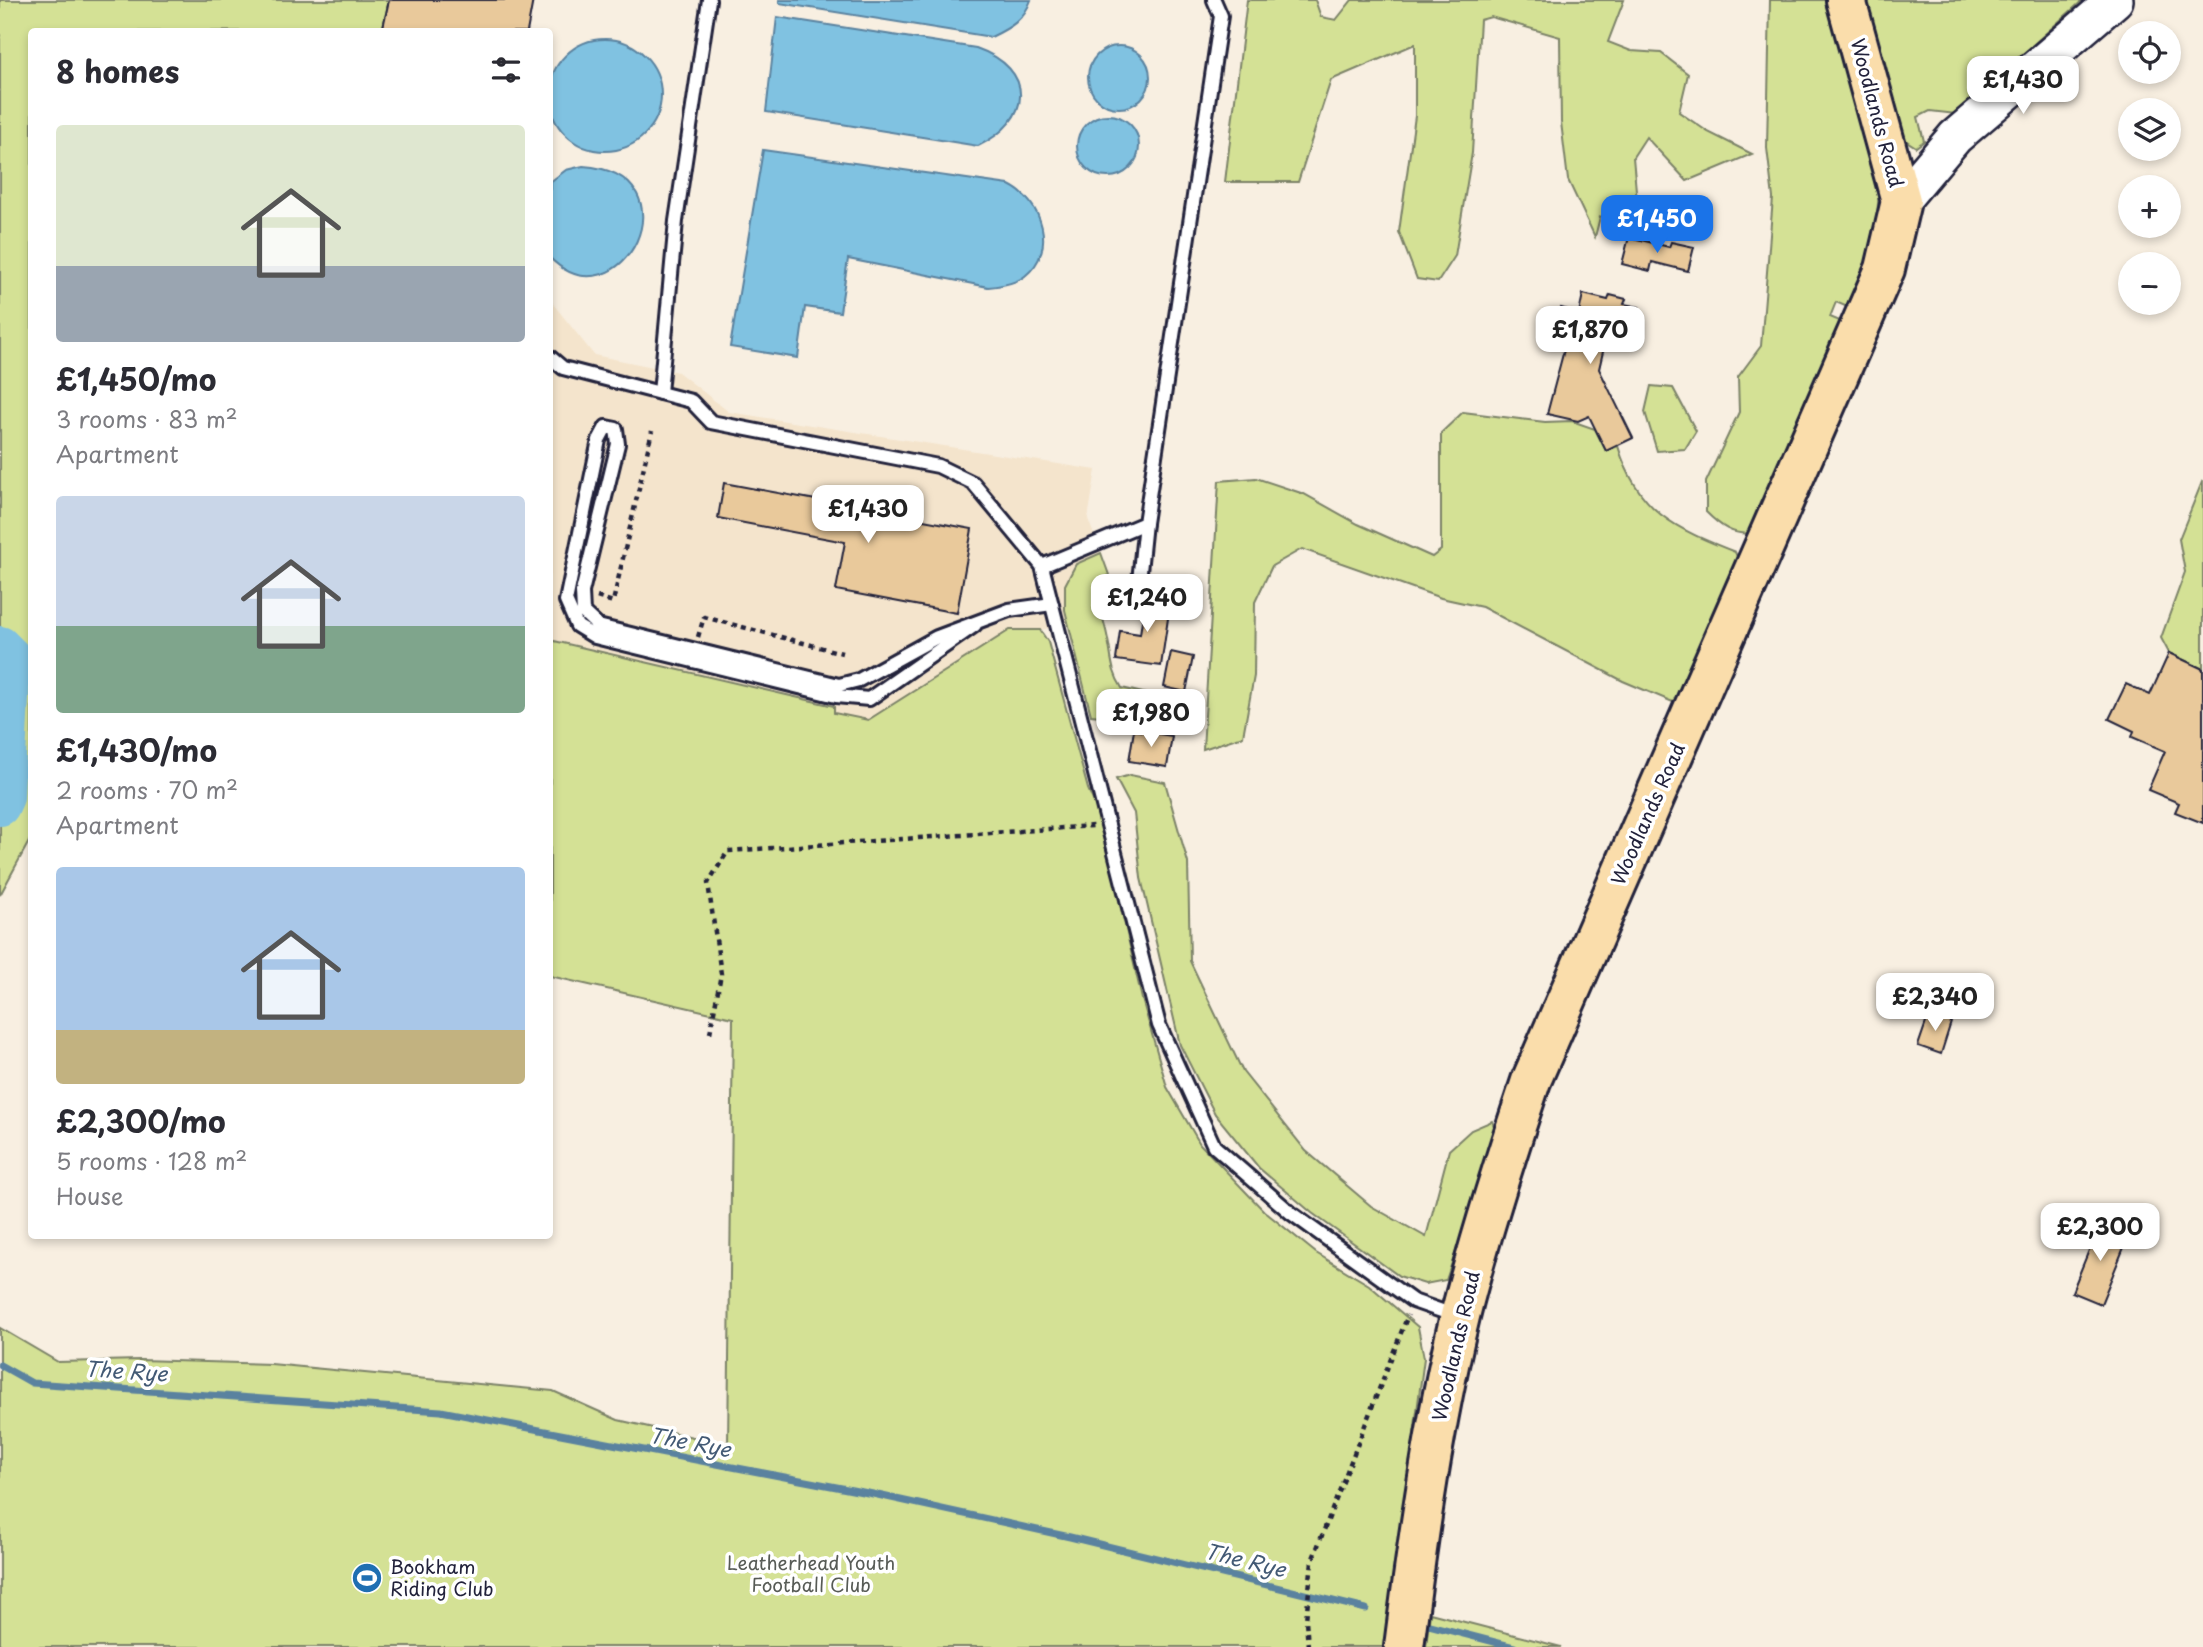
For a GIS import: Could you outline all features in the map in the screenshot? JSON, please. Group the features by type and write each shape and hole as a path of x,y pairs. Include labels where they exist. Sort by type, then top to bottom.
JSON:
{"main road":[{"name":"Woodlands Road","path":"1404,1647 1437,1430 1460,1317 1496,1187 1531,1081 1885,269 1901,201 1846,0"}],"street":[{"path":"1901,201 1955,137 2115,0"}],"lane":[{"path":"660,393 676,220 709,0"},
{"path":"1139,581 1145,523 1221,16 1214,0"},
{"path":"553,360 563,368 691,401 710,422 938,466 973,482 1042,566 1159,1025 1214,1146 1291,1213 1413,1301 1460,1317"},
{"path":"975,625 869,699 836,696 595,637 577,626 566,601 599,440 606,426 616,429 618,444 582,592 583,612 598,626 839,685 859,680 937,637 975,625 1009,610 1052,604"},
{"path":"1042,566 1145,523"},
{"path":"859,680 850,689 859,697"}],"path":[{"path":"582,592 613,602 652,431"},
{"path":"593,606 596,596"},
{"path":"696,642 704,617 842,653"},
{"path":"710,1033 721,974 708,883 728,851 1063,830 1108,824"},
{"path":"1308,1647 1306,1620 1312,1561 1413,1301"}],"shaded area":[{"path":"553,304 594,355 678,372 729,412 1096,470 1088,519 1115,589 1070,624 1040,630 1010,630 868,720 833,713 833,706 553,641"}],"green space":[{"path":"0,0 389,0 383,28 28,28 28,843 0,895"},
{"path":"1247,0 1315,0 1321,17 1336,20 1352,0 1624,0 1608,42 1631,51 1661,53 1688,74 1679,112 1708,132 1752,154 1687,181 1646,137 1633,157 1637,202 1600,217 1595,237 1568,180 1561,122 1560,37 1491,17 1480,20 1472,153 1455,256 1438,282 1417,279 1399,232 1415,116 1415,44 1331,80 1298,182 1225,182"},
{"path":"1770,0 1832,0 1879,190 1875,242 1852,309 1836,302 1830,317 1847,324 1753,533 1746,534 1727,529 1706,512 1706,482 1739,412 1738,377 1761,346 1773,198 1767,148"},
{"path":"1863,0 2083,0 1956,114 1930,111 1918,117 1924,141 1916,147 1902,138"},
{"path":"1651,386 1673,388 1696,431 1685,449 1657,451 1645,412"},
{"path":"1463,412 1545,422 1572,421 1595,429 1606,451 1618,446 1636,487 1661,515 1694,535 1735,552 1739,561 1675,703 1623,681 1482,607 1441,598 1302,549 1272,566 1255,602 1254,676 1243,736 1203,749 1219,481 1256,478 1304,494 1358,524 1432,557 1441,550 1441,433"},
{"path":"2202,482 2203,669 2169,653 2161,638 2185,572 2179,539"},
{"path":"1101,553 1109,575 1098,589 1098,596 1116,676 1122,688 1176,701 1177,724 1091,715 1065,610 1065,585 1076,564"},
{"name":"Leatherhead Youth Football Club","path":"1010,630 1040,630 1048,642 1088,789 1100,816 1142,999 1167,1087 1200,1144 1264,1211 1316,1253 1369,1285 1418,1327 1424,1358 1386,1647 0,1647 0,1328 58,1362 140,1360 271,1364 553,1391 618,1420 728,1445 733,1018 553,977 553,641 834,706 834,713 868,720"},
{"path":"1130,775 1165,782 1188,863 1190,961 1243,1072 1306,1151 1371,1206 1426,1237 1449,1150 1471,1130 1492,1121 1497,1134 1446,1280 1425,1284 1399,1276 1312,1213 1259,1168 1215,1114 1180,1045 1141,878 1134,813 1116,779"},
{"path":"1430,1613 1561,1647 1426,1647"}],"water":[{"path":"779,0 1031,0 1016,23 991,37 779,3"},
{"path":"777,17 976,48 996,57 1018,81 1020,95 1017,109 1009,123 978,146 766,112"},
{"path":"594,41 616,41 636,49 651,64 659,84 659,106 651,126 636,141 616,149 594,149 574,141 559,126 553,113 553,77 559,64 574,49"},
{"path":"1119,46 1131,48 1141,55 1148,65 1148,89 1141,99 1131,106 1119,108 1107,106 1097,99 1090,89 1088,77 1090,65 1097,55 1107,48"},
{"path":"1108,115 1130,124 1139,146 1130,168 1108,177 1086,168 1077,146 1086,124"},
{"path":"763,150 1009,185 1021,192 1037,214 1042,227 1041,253 1035,265 1021,279 988,287 848,259 840,312 805,307 798,358 730,347"},
{"path":"583,166 618,175 637,194 642,217 637,241 622,262 601,274 577,274 553,260 553,180 566,170"}],"building":[{"path":"389,0 533,0 528,28 383,28"},
{"path":"1629,237 1669,247 1671,242 1694,247 1688,271 1652,262 1650,271 1622,264"},
{"path":"1583,294 1608,300 1610,295 1626,299 1624,304 1639,307 1633,335 1608,330 1599,369 1633,438 1606,451 1589,416 1578,421 1547,414 1564,350 1551,346 1561,308 1579,313"},
{"path":"724,483 972,529 957,613 836,590 845,542 718,518"},
{"path":"1146,594 1171,598 1161,666 1116,660 1120,631 1140,634"},
{"path":"1171,652 1193,657 1186,692 1164,687"},
{"path":"2169,653 2203,669 2203,823 2175,812 2179,803 2148,790 2165,751 2132,737 2134,731 2109,719 2126,684 2150,695"},
{"path":"1134,730 1172,736 1167,767 1129,761"},
{"path":"1930,1011 1952,1019 1941,1054 1918,1046"},
{"path":"2100,1223 2129,1235 2101,1304 2072,1292"}],"waterway":[{"path":"0,646 11,657 4,797 0,806"},
{"name":"The Rye","path":"0,1365 32,1383 441,1411 873,1494 1070,1537 1366,1609"},
{"name":"The Rye","path":"1429,1625 1514,1647"}],"place":[{"name":"Bookham Riding Club","path":"367,1578"}]}
